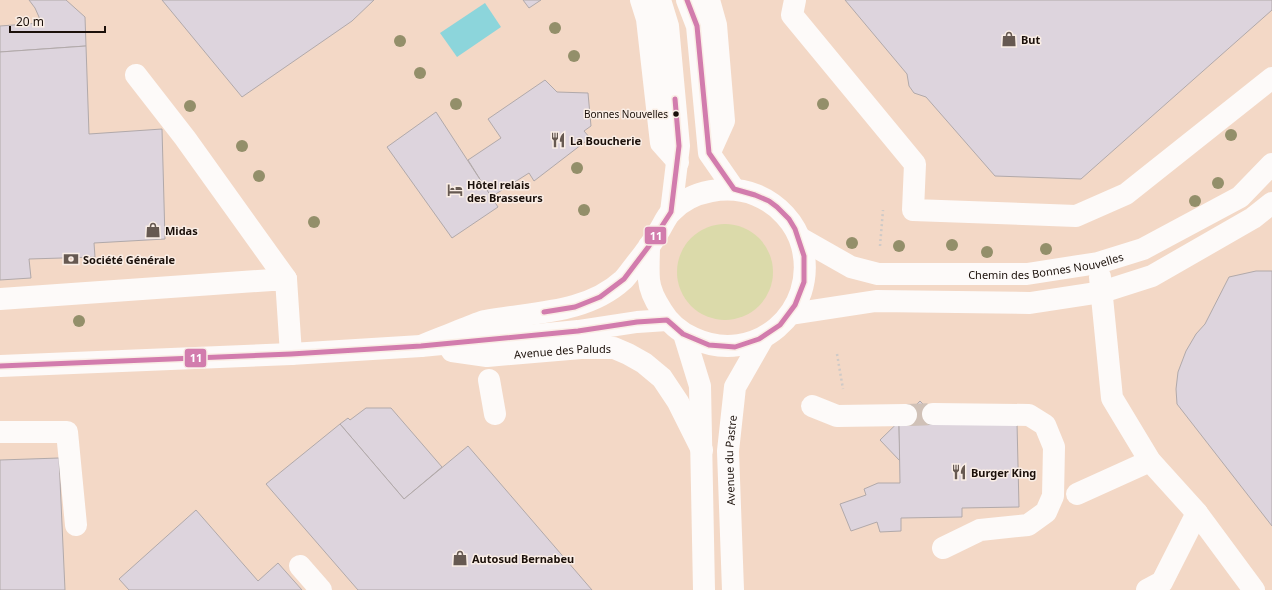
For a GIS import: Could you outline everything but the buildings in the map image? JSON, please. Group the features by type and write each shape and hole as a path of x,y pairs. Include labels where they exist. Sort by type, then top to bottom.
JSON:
{"street":[{"path":"641,0 647,19 661,143 678,162"},
{"path":"660,0 668,26 679,146 671,212"},
{"path":"687,0 697,26 709,153 734,189"},
{"path":"709,0 716,25 724,121 709,153"},
{"path":"795,0 792,15 914,164 913,210 1076,216 1126,194 1272,78"},
{"path":"136,75 185,138 286,279 291,354"},
{"name":"Chemin des Bonnes Nouvelles","path":"800,238 851,267 878,274 1027,274 1098,263 1143,249 1240,197 1272,164"},
{"path":"649,246 649,281 655,300 667,320 684,334 702,343 722,347 743,345 762,338 778,328 791,314 800,296 805,277 805,257 800,238 789,219 774,204 755,194 734,189 717,190 700,194 685,201 671,212"},
{"path":"791,314 876,302 1030,303 1102,292 1152,276 1253,218 1272,203"},
{"name":"Avenue des Paluds","path":"421,346 482,322 575,307 600,297 624,279 649,246 671,212"},
{"path":"1098,263 1112,398 1150,461 1197,513 1254,590"},
{"path":"0,300 286,279"},
{"name":"Avenue des Paluds","path":"0,366 291,354 421,346 667,320"},
{"path":"684,334 700,386 702,450 702,589"},
{"name":"Avenue du Pastre","path":"733,590 728,451 735,387 762,338"},
{"name":"Avenue des Paluds","path":"421,346 487,356 581,348 614,348 644,363 662,378 678,402 702,450"},
{"path":"490,380 495,414"},
{"path":"812,406 837,416 906,415"},
{"path":"933,414 1029,415 1045,425 1054,447 1053,496 1046,512 1028,524 980,530 942,548"},
{"path":"0,432 67,432 76,525"},
{"path":"1077,494 1150,461"},
{"path":"1147,590 1162,582 1197,513"},
{"path":"300,566 321,590"}],"path":[{"path":"878,274 883,210"},
{"path":"837,354 844,391"}],"shaded area":[{"path":"0,0 1272,0 1272,590 0,590"}],"green space":[{"path":"725,224 743,228 752,232 759,238 765,245 769,254 773,272 769,290 765,299 759,306 752,312 743,316 725,320 707,316 698,312 691,306 685,299 681,290 677,272 681,254 685,245 691,238 698,232 707,228"}],"water":[{"path":"485,3 501,27 457,57 440,33"}],"tunnel":[{"path":"906,415 933,414"}],"transit line":[{"name":"11","path":"0,366 291,354 421,346 578,331 637,322 667,320 683,334 709,345 735,347 759,339 780,325 795,305 804,282 804,256 795,229 789,219 769,201 734,189 709,153 697,26 687,0"},
{"name":"11","path":"544,312 575,307 600,297 624,279 649,246 671,212 679,146 675,99"}],"place":[{"name":"But","path":"1009,39"},
{"name":"Bonnes Nouvelles","path":"676,114"},
{"name":"La Boucherie","path":"558,140"},
{"name":"Hôtel relais des Brasseurs","path":"455,190"},
{"name":"Midas","path":"153,230"},
{"name":"Société Générale","path":"71,259"},
{"name":"Burger King","path":"959,472"},
{"name":"Autosud Bernabeu","path":"460,558"}]}
